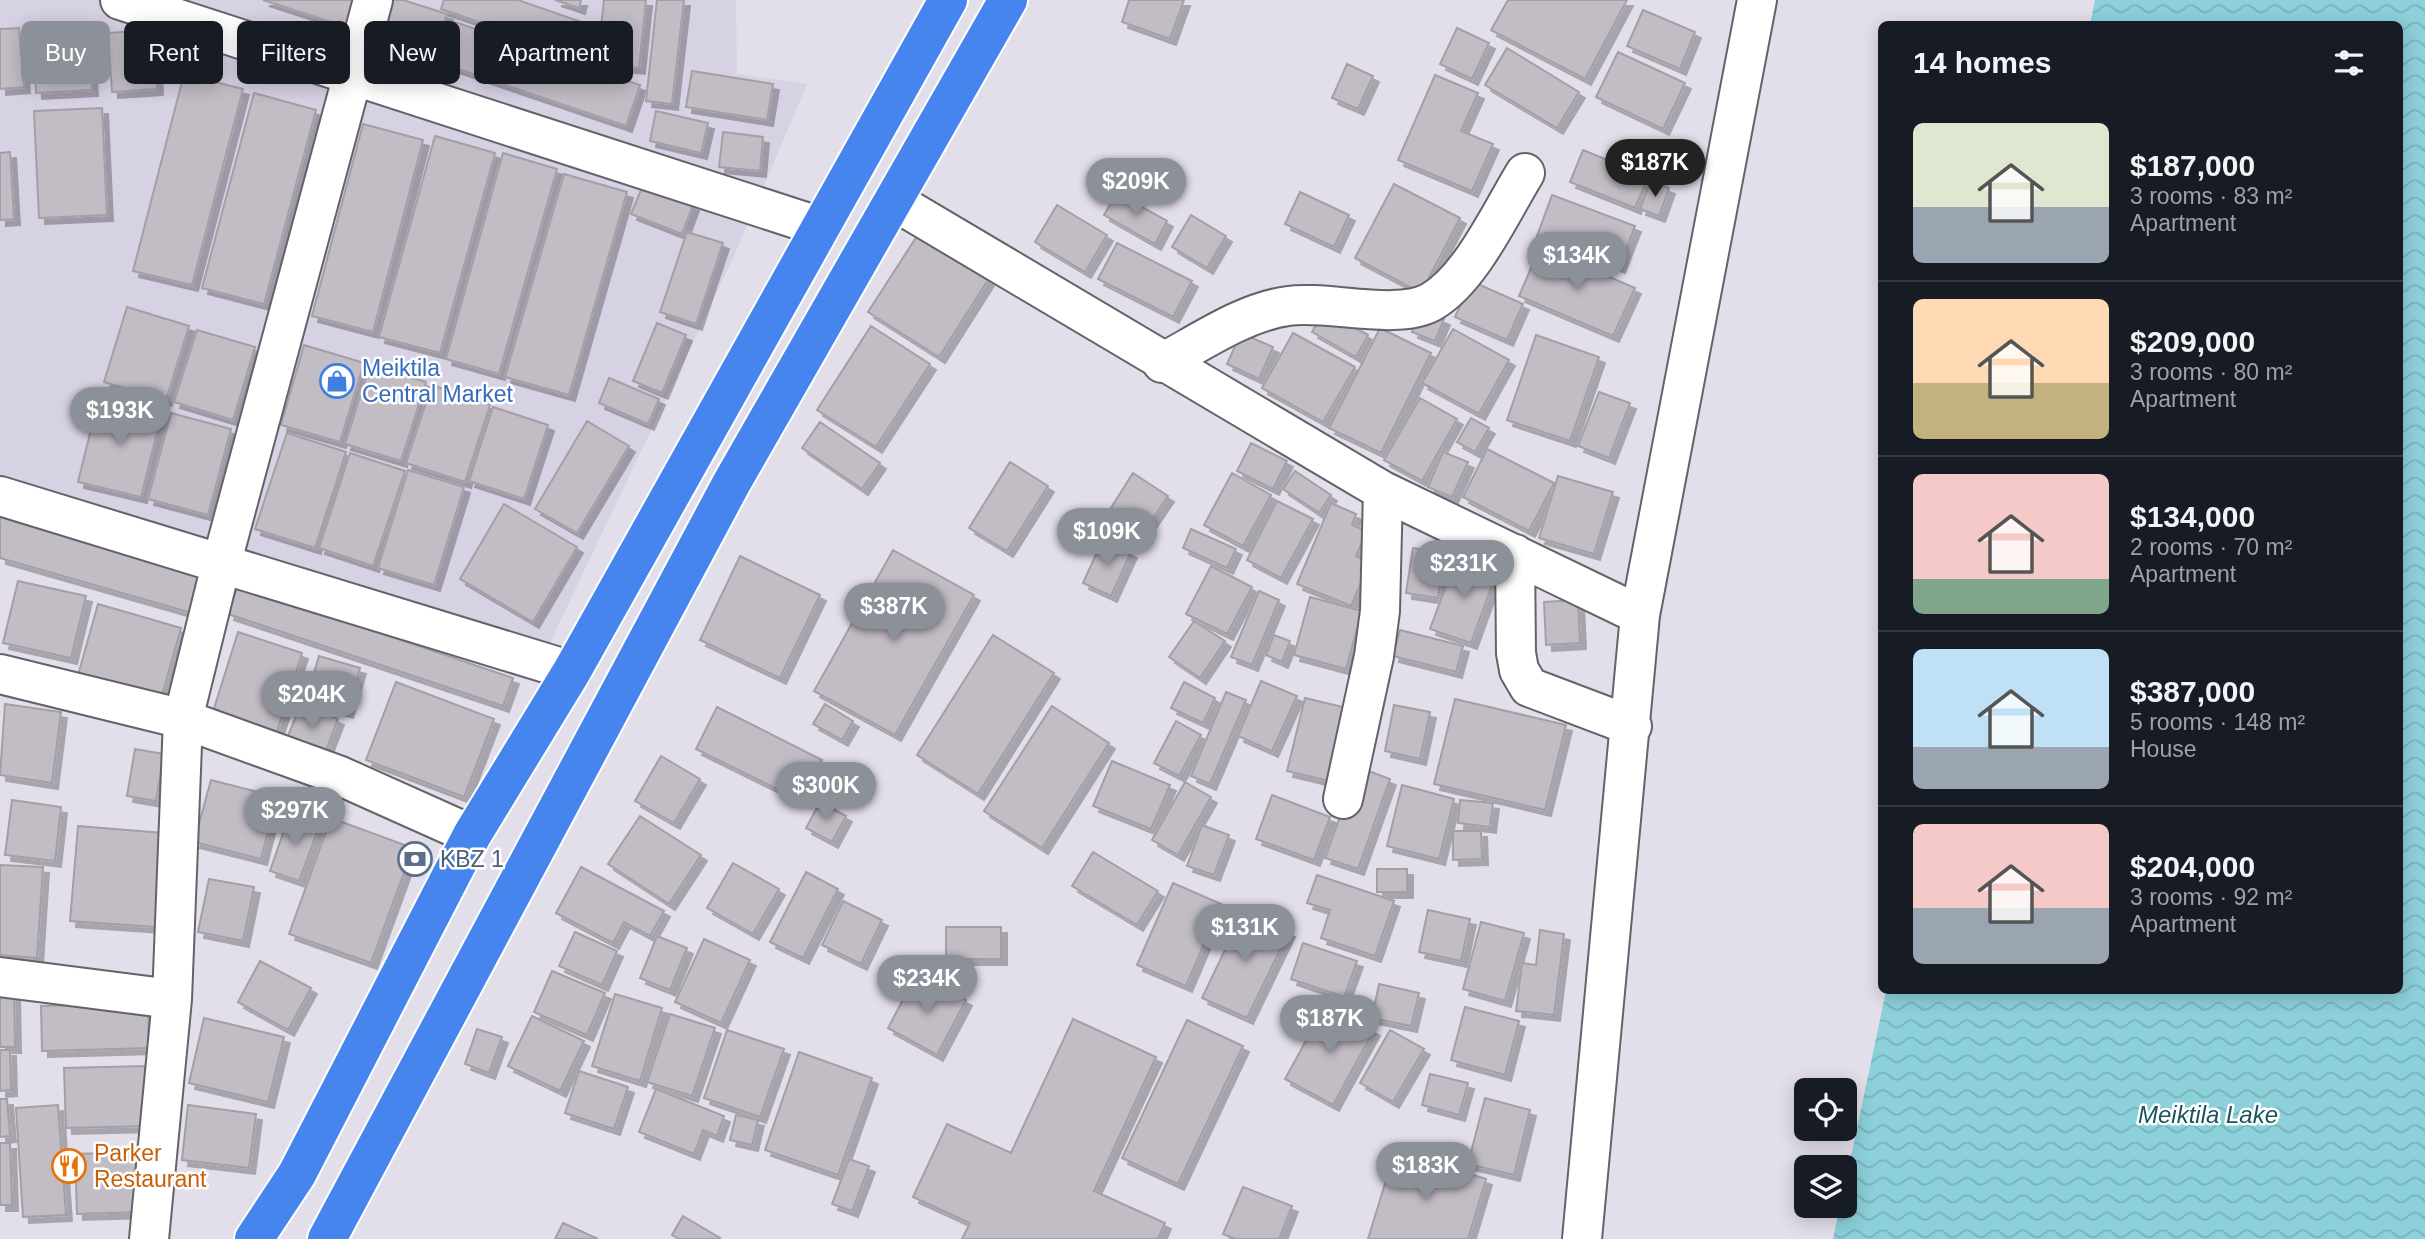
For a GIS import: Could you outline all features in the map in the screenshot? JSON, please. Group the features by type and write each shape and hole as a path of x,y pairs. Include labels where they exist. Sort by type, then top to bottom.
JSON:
{"highway":[{"path":"254,1239 297,1174 472,835 572,671 948,0"},
{"path":"327,1239 731,484 1008,0"}],"street":[{"path":"120,0 237,39"},
{"path":"373,0 350,76 821,227"},
{"path":"1583,1239 1632,726 1640,615 1757,0"},
{"path":"149,1239 172,999 183,719 348,84"},
{"path":"1162,363 1264,310 1291,305 1391,309 1430,303 1457,282 1525,173"},
{"path":"894,201 1162,363 1383,491 1640,615"},
{"path":"1343,799 1379,623 1383,491"},
{"path":"0,496 572,671"},
{"path":"1515,554 1516,653 1519,670 1530,687 1632,726"},
{"path":"0,674 183,719 338,775 472,835"},
{"path":"0,977 172,999"}],"shaded area":[{"name":"Meiktila Central Market","path":"0,0 736,0 737,74 807,84 733,258 536,672 0,504"}],"water":[{"name":"Meiktila Lake","path":"2095,0 2425,0 2425,1239 1833,1239 1837,1218 1857,1218 1857,1155 1851,1155 1854,1141 1857,1141 1857,1128 1885,994 2403,994 2403,21 2091,21"}],"building":[{"path":"263,0 359,0 350,25 350,21 328,21"},
{"path":"384,0 403,0 447,14 445,21 377,21"},
{"path":"444,0 518,0 579,21 476,21 441,9"},
{"path":"555,0 581,0 579,8"},
{"path":"604,0 646,0 639,68 633,67 633,21 602,21"},
{"path":"657,0 684,0 672,104 646,101"},
{"path":"1129,0 1184,0 1170,39 1122,22"},
{"path":"1508,0 1627,0 1585,79 1491,30"},
{"path":"1643,10 1695,32 1680,69 1627,46"},
{"path":"460,24 474,28 474,74 460,69"},
{"path":"19,28 21,84 24,87 0,89 0,29"},
{"path":"1457,28 1489,43 1472,79 1440,64"},
{"path":"124,32 124,84 157,84 157,89 112,92 110,33"},
{"path":"1507,48 1579,92 1557,128 1485,85"},
{"path":"1618,52 1685,83 1663,129 1596,97"},
{"path":"1347,64 1373,76 1358,109 1332,98"},
{"path":"692,71 773,84 767,120 686,107"},
{"path":"1435,75 1478,93 1461,131 1493,144 1472,191 1398,160"},
{"path":"633,83 640,85 626,126 503,84"},
{"path":"36,84 92,84 92,90 36,93"},
{"path":"181,84 223,84 243,89 192,285 133,271"},
{"path":"254,93 316,110 264,304 202,288"},
{"path":"102,108 107,215 39,218 34,111"},
{"path":"656,111 708,123 701,153 650,141"},
{"path":"363,124 423,140 373,332 312,316"},
{"path":"723,132 763,137 760,171 719,167"},
{"path":"435,136 495,153 440,353 379,337"},
{"path":"1583,150 1648,177 1635,208 1570,182"},
{"path":"10,152 14,219 0,220 0,153"},
{"path":"503,153 557,169 499,374 446,359"},
{"path":"564,174 627,192 569,395 505,377"},
{"path":"1651,181 1669,188 1659,216 1640,209"},
{"path":"1394,184 1460,218 1421,293 1355,258"},
{"path":"643,185 693,205 682,234 631,214"},
{"path":"1300,192 1349,215 1334,247 1285,224"},
{"path":"1117,193 1167,221 1155,244 1104,215"},
{"path":"1552,195 1635,226 1619,267 1537,236"},
{"path":"1057,205 1107,235 1085,272 1035,242"},
{"path":"1191,215 1226,236 1207,268 1172,247"},
{"path":"687,232 723,243 696,324 660,312"},
{"path":"917,236 988,280 939,357 868,312"},
{"path":"1117,243 1192,281 1173,317 1098,279"},
{"path":"1540,247 1635,288 1613,336 1519,296"},
{"path":"1471,281 1523,304 1507,340 1455,317"},
{"path":"127,307 189,326 166,400 104,382"},
{"path":"1420,310 1444,319 1435,341 1412,332"},
{"path":"1324,311 1368,335 1356,357 1312,332"},
{"path":"657,323 686,335 662,393 633,381"},
{"path":"871,326 930,364 876,447 817,410"},
{"path":"1380,328 1431,353 1381,453 1329,428"},
{"path":"1453,329 1509,360 1479,414 1422,383"},
{"path":"197,330 255,347 233,420 174,402"},
{"path":"1241,333 1273,347 1259,379 1227,364"},
{"path":"1293,333 1355,367 1323,422 1262,388"},
{"path":"1536,335 1599,357 1570,441 1507,420"},
{"path":"304,345 364,363 340,442 281,425"},
{"path":"370,365 426,382 401,461 345,444"},
{"path":"609,378 659,399 648,424 599,403"},
{"path":"432,385 490,405 465,482 406,463"},
{"path":"1599,392 1630,403 1609,458 1578,446"},
{"path":"99,397 162,412 141,497 78,482"},
{"path":"1420,398 1457,419 1422,481 1384,460"},
{"path":"493,407 548,425 524,499 469,481"},
{"path":"171,413 231,429 208,515 148,499"},
{"path":"1471,418 1489,428 1475,452 1457,442"},
{"path":"587,421 629,446 577,533 535,509"},
{"path":"820,422 880,463 862,489 802,448"},
{"path":"287,433 346,452 315,548 255,529"},
{"path":"1251,443 1287,461 1273,489 1237,471"},
{"path":"1487,449 1554,483 1529,531 1463,497"},
{"path":"1443,452 1468,462 1452,497 1428,487"},
{"path":"350,453 405,471 373,566 319,548"},
{"path":"1010,462 1048,486 1007,551 969,528"},
{"path":"408,470 464,487 434,585 378,568"},
{"path":"1295,471 1331,495 1319,513 1283,489"},
{"path":"1133,473 1168,496 1143,533 1109,511"},
{"path":"1232,473 1271,495 1243,546 1204,525"},
{"path":"1558,476 1613,492 1594,554 1539,538"},
{"path":"1277,501 1313,519 1281,578 1247,560"},
{"path":"1331,503 1356,514 1352,525 1367,531 1356,556 1370,562 1351,606 1297,584"},
{"path":"504,504 577,547 533,622 460,579"},
{"path":"0,513 207,573 195,614 0,558"},
{"path":"1191,529 1236,549 1227,568 1183,548"},
{"path":"1103,539 1131,552 1111,596 1083,583"},
{"path":"1413,548 1445,553 1438,598 1406,593"},
{"path":"893,550 974,595 895,735 814,691"},
{"path":"740,556 820,595 780,678 700,640"},
{"path":"1457,556 1497,571 1471,643 1430,629"},
{"path":"1211,566 1252,587 1227,634 1186,614"},
{"path":"18,581 86,596 71,658 3,643"},
{"path":"238,585 513,678 503,706 228,614"},
{"path":"1259,591 1279,600 1252,665 1231,657"},
{"path":"1310,597 1362,611 1346,669 1294,655"},
{"path":"1578,600 1580,643 1546,645 1544,602"},
{"path":"98,604 181,628 161,699 78,675"},
{"path":"1194,621 1225,641 1200,678 1169,657"},
{"path":"1400,630 1463,646 1456,672 1393,656"},
{"path":"238,632 302,653 275,738 211,718"},
{"path":"993,635 1054,673 978,794 917,755"},
{"path":"1274,635 1290,641 1282,662 1266,655"},
{"path":"319,656 360,668 347,712 306,700"},
{"path":"1261,681 1297,696 1272,751 1238,736"},
{"path":"396,682 494,719 464,797 366,760"},
{"path":"1184,682 1215,698 1203,723 1171,708"},
{"path":"1226,692 1246,700 1210,784 1191,776"},
{"path":"1305,698 1351,709 1333,782 1287,771"},
{"path":"1455,699 1566,725 1545,810 1434,784"},
{"path":"5,704 61,712 52,783 0,775"},
{"path":"301,704 338,719 323,758 285,743"},
{"path":"825,704 853,721 842,740 813,724"},
{"path":"1394,705 1430,712 1420,759 1385,751"},
{"path":"1052,706 1109,743 1042,848 984,811"},
{"path":"717,707 822,760 801,801 696,749"},
{"path":"1176,721 1201,735 1179,776 1154,763"},
{"path":"135,749 164,754 156,801 127,796"},
{"path":"661,756 700,779 674,823 635,801"},
{"path":"1112,761 1170,785 1151,829 1093,806"},
{"path":"1358,767 1390,779 1358,869 1325,858"},
{"path":"211,780 277,797 261,859 194,842"},
{"path":"1185,782 1211,797 1178,855 1152,840"},
{"path":"1402,785 1454,799 1439,859 1387,846"},
{"path":"1272,795 1330,817 1314,860 1256,839"},
{"path":"12,800 61,807 55,861 5,855"},
{"path":"1460,800 1493,803 1490,827 1458,823"},
{"path":"820,802 846,816 832,842 806,828"},
{"path":"290,813 320,824 299,881 270,871"},
{"path":"640,816 701,855 669,904 608,864"},
{"path":"331,818 413,848 371,963 289,934"},
{"path":"1202,825 1229,835 1214,875 1187,866"},
{"path":"78,826 163,833 155,927 70,921"},
{"path":"1453,831 1481,831 1482,859 1453,860"},
{"path":"1093,852 1158,891 1137,925 1072,886"},
{"path":"733,863 779,889 753,934 707,908"},
{"path":"0,865 43,867 37,958 0,955"},
{"path":"581,867 664,911 650,936 624,922 613,943 556,913"},
{"path":"1377,869 1407,869 1407,892 1377,892"},
{"path":"806,872 838,889 803,958 770,942"},
{"path":"1317,875 1394,901 1375,956 1321,938 1330,910 1307,903"},
{"path":"209,879 254,887 243,941 198,932"},
{"path":"1173,883 1221,904 1186,986 1137,965"},
{"path":"843,901 882,920 861,964 822,945"},
{"path":"1244,910 1289,931 1247,1018 1202,998"},
{"path":"1428,910 1470,919 1461,961 1419,952"},
{"path":"1481,922 1524,933 1505,1001 1463,989"},
{"path":"946,927 1001,927 1001,959 946,959"},
{"path":"1540,930 1564,934 1554,1015 1516,1011 1522,963 1536,965"},
{"path":"575,932 617,951 602,985 559,966"},
{"path":"657,936 687,948 670,990 640,978"},
{"path":"704,939 750,960 721,1023 675,1002"},
{"path":"1303,943 1357,961 1344,997 1291,979"},
{"path":"260,961 311,988 288,1030 238,1002"},
{"path":"552,971 605,993 587,1035 534,1012"},
{"path":"916,975 966,1000 937,1055 888,1028"},
{"path":"1379,984 1419,993 1411,1026 1372,1018"},
{"path":"0,988 14,988 15,1047 0,1047"},
{"path":"615,994 662,1008 640,1081 592,1066"},
{"path":"148,1003 149,1048 42,1051 41,1006"},
{"path":"1326,1004 1374,1030 1333,1105 1285,1079"},
{"path":"1465,1007 1519,1021 1505,1075 1451,1060"},
{"path":"670,1014 715,1028 692,1096 647,1082"},
{"path":"532,1016 584,1041 560,1091 508,1066"},
{"path":"204,1018 284,1037 268,1102 189,1083"},
{"path":"1073,1019 1156,1057 1094,1191 1165,1223 1158,1239 962,1239 970,1223 913,1197 947,1124 1011,1153"},
{"path":"1187,1020 1243,1046 1178,1184 1122,1158"},
{"path":"477,1029 502,1037 489,1073 465,1064"},
{"path":"727,1030 784,1049 760,1117 704,1098"},
{"path":"1390,1030 1424,1049 1393,1102 1360,1083"},
{"path":"0,1050 10,1050 11,1090 0,1091"},
{"path":"799,1052 872,1078 838,1175 765,1150"},
{"path":"145,1066 146,1126 66,1128 64,1068"},
{"path":"579,1071 628,1087 614,1129 565,1113"},
{"path":"1430,1074 1468,1083 1459,1115 1422,1105"},
{"path":"656,1089 724,1116 717,1136 703,1130 694,1154 639,1132"},
{"path":"1485,1098 1530,1110 1514,1175 1468,1164"},
{"path":"0,1099 7,1099 10,1136 0,1137"},
{"path":"58,1105 66,1215 23,1217 16,1108"},
{"path":"188,1105 256,1114 249,1168 182,1160"},
{"path":"736,1115 758,1120 752,1145 730,1140"},
{"path":"0,1143 10,1143 12,1205 0,1205"},
{"path":"1395,1151 1486,1179 1468,1239 1368,1239"},
{"path":"141,1152 143,1212 77,1214 75,1154"},
{"path":"849,1159 869,1166 852,1211 832,1204"},
{"path":"1243,1187 1292,1206 1279,1239 1235,1239 1223,1234"},
{"path":"683,1216 720,1238 679,1239 672,1235"},
{"path":"563,1223 598,1239 555,1239"}],"place":[{"name":"Meiktila Central Market","path":"337,381"},
{"name":"KBZ 1","path":"415,859"},
{"name":"Parker Restaurant","path":"69,1166"}]}
